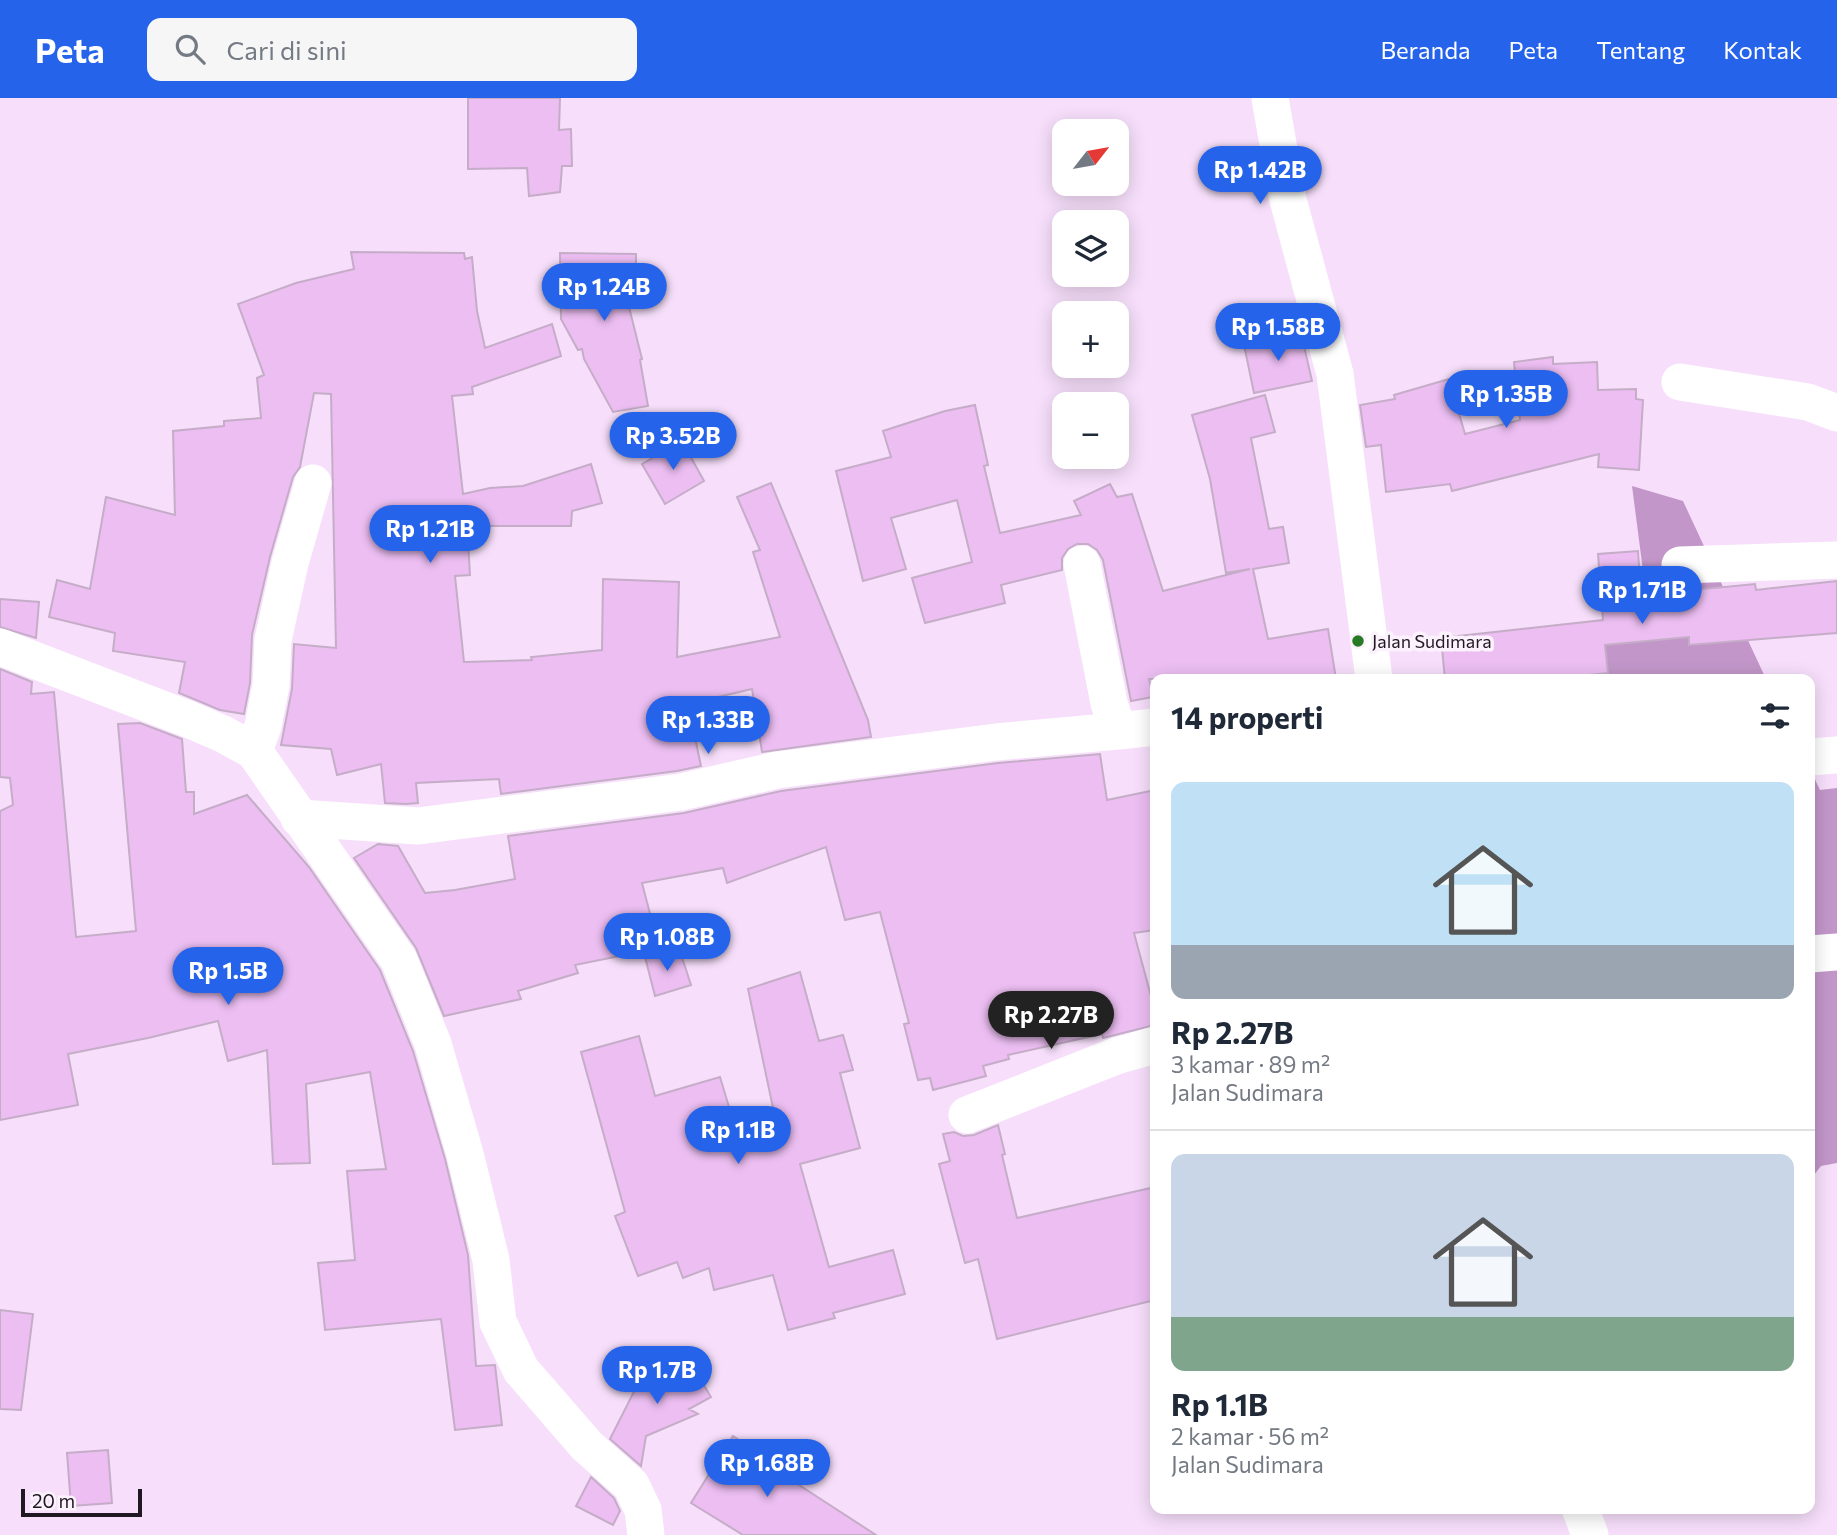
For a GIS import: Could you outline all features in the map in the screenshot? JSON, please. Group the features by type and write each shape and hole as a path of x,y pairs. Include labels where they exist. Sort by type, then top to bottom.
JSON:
{"street":[{"path":"1270,98 1287,196 1335,374 1373,674"},
{"path":"1680,382 1808,402 1837,413"},
{"path":"254,751 271,685 273,640 290,563 313,483"},
{"path":"1680,565 1837,560"},
{"path":"1082,564 1109,703 1118,732"},
{"path":"0,647 200,724 254,751 399,960 433,1044 465,1154 491,1260 498,1322 521,1370 587,1446 631,1485 643,1510 646,1535"},
{"path":"299,818 418,826 681,792 777,770 996,742 1150,728"},
{"path":"1815,757 1837,755"},
{"path":"1815,954 1837,952"},
{"path":"967,1115 1116,1056 1150,1046"},
{"path":"1582,1514 1590,1535"}],"shaded area":[{"path":"1632,486 1683,501 1764,674 1447,674 1649,617"},
{"path":"1815,780 1820,790 1837,788 1837,1163 1821,1166 1815,1174"}],"building":[{"path":"468,98 560,98 559,130 571,129 572,166 562,166 560,192 529,196 527,168 468,169"},
{"path":"351,252 464,253 465,259 472,257 477,311 485,348 552,324 561,356 472,387 473,394 452,396 463,494 490,488 523,486 591,464 602,503 572,511 571,526 467,526 470,575 455,576 464,662 532,660 531,657 602,650 603,579 679,582 677,657 780,637 753,552 760,550 737,497 771,483 868,720 871,737 762,752 752,689 688,704 701,766 501,794 499,779 416,783 418,803 406,804 385,803 381,764 337,775 331,749 281,745 292,689 294,644 336,648 331,394 314,393 300,467 293,477 270,557 252,635 250,683 244,714 220,710 179,693 185,662 113,651 115,633 49,617 57,580 90,589 106,497 175,515 173,431 224,426 224,421 261,418 257,378 264,375 238,304 296,283 354,269"},
{"path":"560,253 636,254 636,291 625,291 642,359 640,360 648,406 613,412 584,359 582,349 578,350 561,319"},
{"path":"1301,333 1312,381 1254,393 1244,345"},
{"path":"1553,357 1553,364 1597,362 1598,390 1636,389 1636,399 1643,400 1639,470 1598,467 1599,454 1452,491 1450,484 1386,492 1381,445 1366,447 1360,405 1395,399 1394,395 1449,379 1465,434 1520,420 1514,362"},
{"path":"1265,395 1275,432 1251,438 1269,529 1283,527 1289,563 1253,569 1268,639 1328,629 1335,674 1150,674 1150,698 1131,701 1103,560 1097,550 1088,544 1077,544 1068,549 1062,558 1062,570 1001,585 1005,603 925,623 912,578 972,562 957,500 891,518 906,569 863,581 836,471 891,457 883,431 945,411 975,405 988,465 984,466 1000,533 1081,515 1074,501 1110,484 1117,497 1132,494 1163,591 1250,569 1226,573 1210,479 1192,415"},
{"path":"682,441 704,481 665,504 642,464"},
{"path":"1638,551 1641,595 1755,584 1756,590 1837,581 1837,633 1689,645 1689,637 1605,645 1608,673 1598,674 1445,674 1441,638 1603,620 1598,554"},
{"path":"0,599 39,602 36,638 0,627"},
{"path":"0,669 32,682 31,694 54,692 76,937 136,931 118,724 140,723 182,739 186,792 194,792 194,814 247,795 309,867 380,970 413,1051 445,1159 468,1255 476,1366 495,1365 502,1425 455,1430 441,1319 325,1330 318,1263 355,1260 347,1171 386,1169 370,1072 306,1084 310,1163 273,1164 267,1050 228,1061 218,1021 68,1054 78,1105 0,1120 0,811 13,805 10,778 0,777"},
{"path":"1100,754 1107,800 1150,791 1150,931 1134,933 1150,992 1150,1026 1103,1038 1102,1034 1008,1055 1009,1059 983,1066 986,1076 933,1090 930,1078 918,1080 904,1024 909,1023 880,912 845,920 826,847 727,883 723,868 642,883 659,948 575,965 578,973 518,991 521,999 444,1016 416,948 354,858 378,844 398,846 425,893 455,890 515,879 508,836 684,813 781,791 998,763"},
{"path":"680,951 691,985 655,996 645,957"},
{"path":"800,972 819,1041 843,1035 853,1070 840,1073 860,1148 800,1164 829,1267 893,1250 905,1294 833,1313 835,1318 788,1330 773,1275 714,1290 709,1268 683,1278 677,1262 638,1276 615,1216 625,1212 581,1052 639,1036 655,1096 720,1077 738,1137 777,1127 748,989"},
{"path":"998,1125 1017,1218 1150,1188 1150,1301 997,1339 978,1259 965,1263 939,1164 950,1161 943,1134 954,1132 963,1136 974,1135"},
{"path":"0,1310 33,1314 21,1410 0,1409"},
{"path":"654,1352 659,1358 666,1380 692,1365 711,1397 689,1409 698,1414 646,1436 641,1466 610,1439"},
{"path":"733,1436 799,1478 796,1483 876,1535 743,1535 691,1503"},
{"path":"108,1450 112,1503 71,1506 67,1453"},
{"path":"591,1477 614,1498 620,1511 613,1525 576,1506"}],"place":[{"name":"Jalan Sudimara","path":"1358,641"}]}
